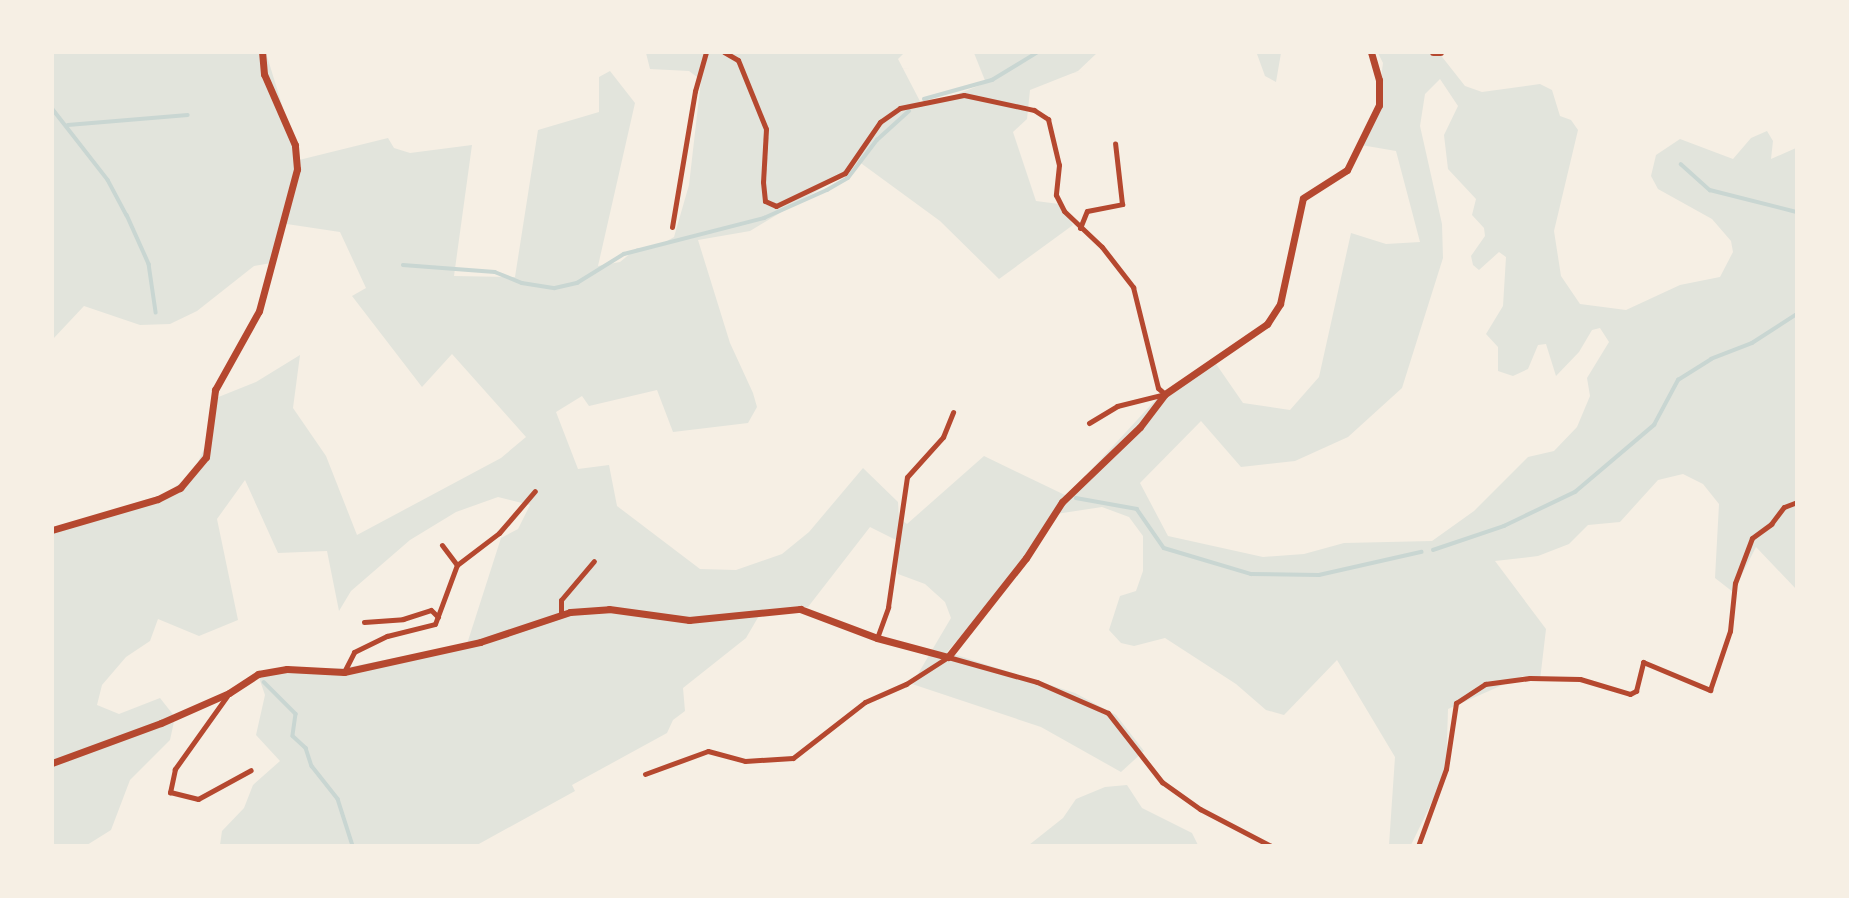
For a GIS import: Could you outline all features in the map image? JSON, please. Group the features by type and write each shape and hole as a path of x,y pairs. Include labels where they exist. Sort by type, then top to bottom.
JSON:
{"street":[{"path":"52,530 158,499 180,488 206,457 215,390 260,311 297,169 295,145 264,74 262,52"},
{"path":"672,227 706,52"},
{"path":"724,52 738,60 766,129 765,201 776,206 845,173 880,122 900,108 964,95 1034,110 1048,119 1059,165 1056,195 1080,228 1102,247 1133,287 1158,388 1165,394"},
{"path":"645,774 708,751 745,761 793,758 865,702 906,684 948,657 1026,558 1062,502 1140,427 1165,394 1267,324 1280,304 1303,198 1347,170 1380,105 1380,80 1371,52"},
{"path":"1433,52 1440,52"},
{"path":"1080,228 1087,211 1122,204 1115,143"},
{"path":"1089,423 1117,406 1165,394"},
{"path":"877,638 888,607 907,477 943,437 953,412"},
{"path":"344,672 354,652 387,636 435,624 457,565 499,533 535,491"},
{"path":"1418,845 1446,769 1456,703 1485,684 1530,678 1580,679 1630,694 1636,691 1643,662 1710,690 1730,631 1735,583 1752,538 1771,524 1784,507 1797,502"},
{"path":"442,545 457,565"},
{"path":"561,615 561,600 594,561"},
{"path":"52,763 229,693 258,674 287,669 344,672 480,642 561,615 609,609 689,620 800,609 877,638 1037,682 1108,713 1162,782 1200,809 1271,845"},
{"path":"364,622 403,619 431,610 438,617"},
{"path":"229,693 175,769 170,792 198,799 251,770"}],"shaded area":[{"path":"53,53 266,53 299,160 388,138 394,148 410,153 472,145 454,276 515,277 538,130 599,112 599,77 610,71 635,103 598,266 620,262 637,248 655,248 674,237 689,185 701,80 689,71 650,69 646,53 904,53 898,59 923,107 986,83 974,53 1097,53 1078,71 1030,90 1027,119 1013,132 1036,201 1059,204 1073,225 999,279 940,221 858,161 850,171 750,231 698,240 730,343 757,407 748,423 673,432 657,390 589,406 582,396 556,412 578,469 609,465 617,506 700,569 736,570 782,554 809,532 863,468 898,502 899,518 907,524 984,456 1067,496 1161,394 1214,361 1243,403 1290,410 1319,377 1351,233 1386,244 1420,242 1396,151 1361,145 1378,101 1383,63 1378,53 1439,53 1465,86 1482,92 1540,84 1552,90 1560,116 1571,120 1578,130 1554,231 1561,276 1580,304 1626,310 1680,285 1720,277 1733,252 1731,241 1712,219 1658,189 1651,176 1656,155 1680,139 1733,159 1751,138 1767,131 1773,141 1771,159 1796,148 1796,589 1756,547 1733,592 1715,578 1719,504 1703,484 1683,474 1658,480 1620,522 1588,525 1569,544 1538,556 1495,561 1546,629 1540,680 1523,676 1448,709 1446,773 1411,845 1389,845 1395,757 1337,660 1284,715 1266,710 1236,684 1165,638 1134,646 1121,643 1109,630 1120,596 1136,591 1143,571 1143,536 1129,517 1102,507 1056,514 997,595 947,652 1075,693 1116,715 1144,751 1121,772 1041,727 912,684 951,618 945,602 925,584 898,574 896,540 870,527 808,607 760,614 746,638 683,688 685,711 673,720 667,733 572,785 575,791 477,845 220,845 222,831 244,808 253,785 280,761 256,735 265,695 257,672 344,668 467,644 501,538 518,529 530,505 498,497 456,512 410,540 351,591 339,611 327,551 278,553 245,480 217,519 238,620 199,636 158,619 150,641 126,657 102,685 97,705 119,714 160,698 175,717 170,740 130,780 111,830 87,845 53,845 53,530 167,493 193,473 209,438 216,398 256,382 300,355 293,408 326,456 357,535 501,458 526,437 452,354 422,387 352,296 366,288 340,232 280,223 271,263 254,266 197,311 170,324 140,325 84,306 53,339","holes":["1440,79 1458,106 1444,135 1448,169 1476,199 1472,215 1484,228 1485,236 1471,256 1473,265 1479,270 1499,252 1506,257 1503,306 1486,334 1498,347 1498,371 1513,376 1528,369 1538,345 1546,344 1556,376 1579,352 1592,330 1600,328 1609,342 1587,378 1590,396 1577,427 1554,451 1528,457 1474,511 1432,541 1344,543 1304,554 1263,557 1168,536 1140,483 1201,421 1241,467 1295,461 1348,437 1402,388 1443,258 1442,224 1420,126 1425,94"]},
{"path":"1248,53 1281,53 1276,82 1265,76 1257,54"},
{"path":"1127,785 1142,808 1192,833 1198,845 1029,845 1063,818 1076,799 1105,787"}],"waterway":[{"path":"924,99 992,80 1038,52"},
{"path":"52,108 108,180 127,215 149,264 156,312"},
{"path":"403,265 495,272 522,283 555,288 577,283 624,254 764,218 827,190 848,178 877,140 909,111"},
{"path":"68,125 188,115"},
{"path":"1681,164 1710,190 1797,212"},
{"path":"1433,550 1504,526 1575,492 1654,425 1678,380 1711,359 1752,343 1797,314"},
{"path":"1076,498 1137,509 1164,548 1251,574 1319,575 1421,552"},
{"path":"264,682 296,714 293,736 306,748 312,766 338,799 353,846"}]}
